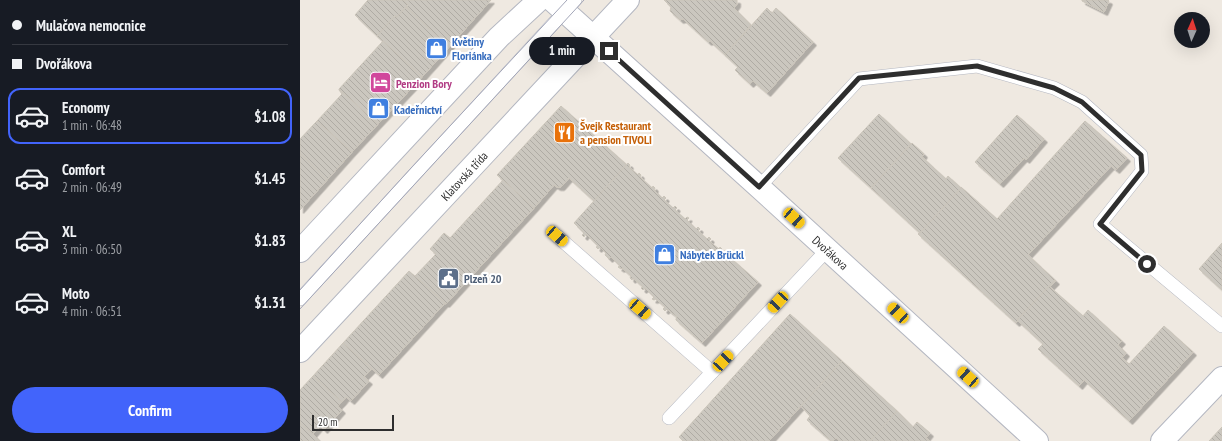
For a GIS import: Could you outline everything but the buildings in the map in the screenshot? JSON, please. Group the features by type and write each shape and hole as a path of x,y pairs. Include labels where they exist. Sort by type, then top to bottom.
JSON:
{"main road":[{"path":"300,251 499,37 539,0"},
{"name":"Klatovská třída","path":"300,350 628,0"},
{"name":"Dvořákova","path":"564,4 593,36 1037,441"},
{"path":"1162,441 1222,378"}],"lane":[{"path":"300,299 564,4"},
{"path":"759,187 859,78 977,66 1054,88 1082,102 1141,155 1142,171 1100,224 1222,326"},
{"path":"557,236 712,372"},
{"path":"669,418 828,249"}],"tram line":[{"path":"300,290 567,0"},
{"path":"300,309 584,0"}],"place":[{"name":"Květiny Floriánka","path":"436,48"},
{"name":"Penzion Bory","path":"381,83"},
{"name":"Kadeřnictví","path":"379,109"},
{"name":"Švejk Restaurant a pension TIVOLI","path":"565,132"},
{"name":"Nábytek Brückl","path":"664,254"},
{"name":"Plzeň 20","path":"449,278"}],"route":[{"path":"609,51 759,187 859,78 977,66 1054,88 1082,102 1141,155 1142,171 1100,224 1147,264"}]}
